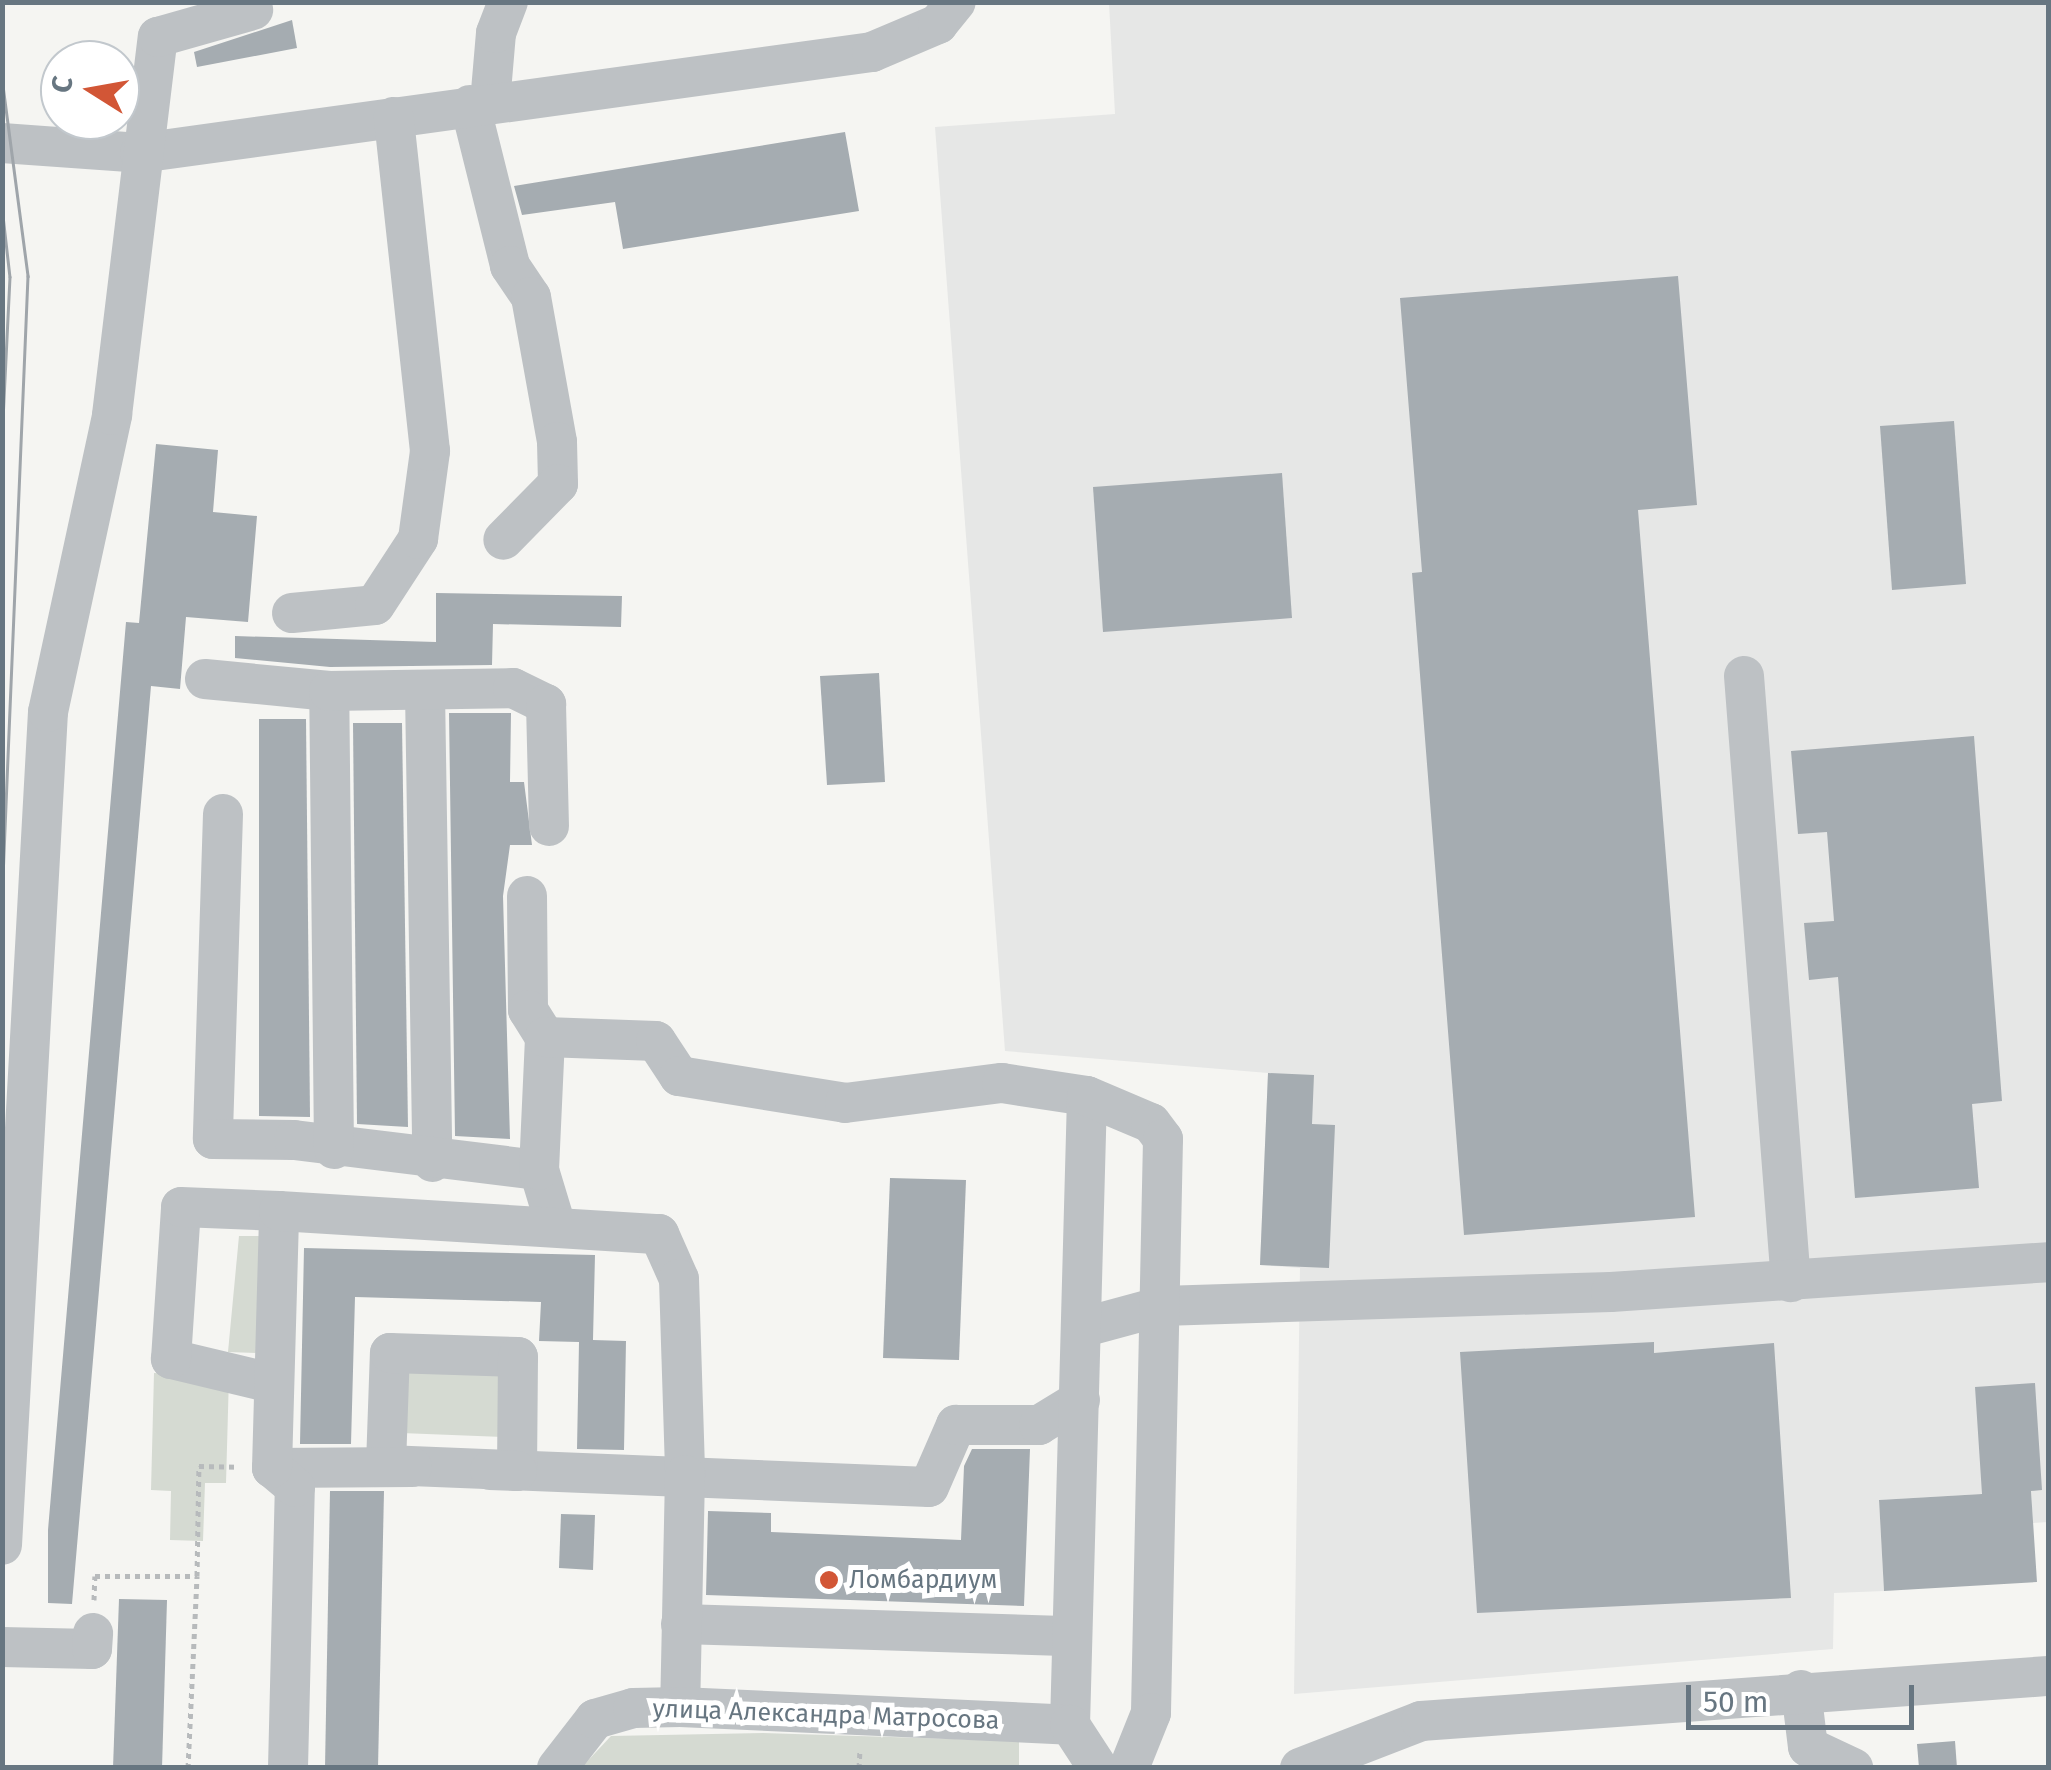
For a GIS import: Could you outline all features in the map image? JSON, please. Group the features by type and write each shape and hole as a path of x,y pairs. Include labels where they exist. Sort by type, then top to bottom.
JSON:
{"street":[{"path":"502,540 558,484 557,442 531,297 510,266 480,104 496,32 508,2"},
{"path":"2,143 140,154 872,52 938,24 956,2"},
{"path":"2,1546 48,712 112,415 140,154 158,37 252,10"},
{"path":"292,613 375,604 418,539 430,451 394,117"},
{"path":"1744,676 1791,1282"},
{"path":"205,679 330,691 513,688 546,704 549,826"},
{"path":"330,691 334,1149"},
{"path":"425,691 432,1162"},
{"path":"223,814 213,1139 294,1140 432,1162 539,1170"},
{"path":"527,896 528,1010 544,1037 539,1170 555,1223"},
{"path":"544,1037 656,1041 679,1076 845,1102 1002,1083 1087,1096 1151,1123 1163,1139 1152,1712 1129,1768"},
{"path":"1087,1096 1070,1726 1098,1768"},
{"path":"272,1384 171,1359 181,1207 555,1223 659,1234 680,1279 685,1474 680,1707"},
{"path":"272,1468 278,1211"},
{"path":"1081,1328 1162,1306 1791,1282 2048,1262"},
{"path":"386,1466 390,1353 518,1357 517,1471"},
{"path":"272,1468 386,1466 685,1474 929,1487 956,1425 1039,1426 1080,1400"},
{"path":"272,1468 295,1487 288,1568 288,1768"},
{"path":"681,1624 1072,1636"},
{"path":"2,1647 92,1650 93,1632"},
{"path":"1300,1768 1421,1720 1801,1690 2048,1676"},
{"path":"1801,1690 1808,1747 1852,1768"},
{"name":"улица Александра Матросова","path":"557,1768 596,1719 633,1708 1070,1726"}],"path":[{"path":"188,1768 200,1466 272,1468"},
{"path":"93,1632 95,1576 197,1576"}],"shaded area":[{"path":"1109,3 2048,3 2048,1522 2033,1523 2031,1491 1879,1500 1884,1591 1834,1593 1833,1649 1294,1694 1300,1268 1260,1265 1268,1073 1005,1051 935,127 1115,114"},
{"path":"239,1236 260,1236 259,1353 228,1352"},
{"path":"403,1369 505,1373 503,1437 401,1433"},
{"path":"154,1373 229,1376 226,1483 205,1483 203,1541 170,1540 171,1491 151,1490"},
{"path":"763,1733 1019,1741 1019,1767 581,1768 611,1736"}],"building":[{"path":"292,20 297,48 197,67 194,52"},
{"path":"845,132 859,211 623,249 615,202 522,215 514,186"},
{"path":"1678,276 1697,505 1638,510 1695,1217 1464,1235 1412,573 1422,572 1400,298"},
{"path":"1954,421 1966,584 1892,590 1880,426"},
{"path":"156,444 218,450 213,512 257,516 248,622 186,617 180,689 151,686 72,1604 48,1603 48,1530 126,622 139,623"},
{"path":"1282,473 1292,618 1103,632 1093,487"},
{"path":"436,593 622,596 621,627 493,624 492,665 330,667 235,658 235,636 436,642"},
{"path":"879,673 885,782 827,785 820,676"},
{"path":"449,713 511,713 510,782 524,782 532,845 510,845 503,896 510,1139 455,1136"},
{"path":"259,719 306,719 310,1117 259,1116"},
{"path":"353,723 402,723 408,1127 357,1124"},
{"path":"1974,736 2002,1101 1972,1104 1979,1188 1855,1198 1838,977 1809,980 1804,923 1834,921 1827,832 1798,834 1791,751"},
{"path":"1268,1073 1314,1075 1312,1124 1335,1125 1329,1268 1260,1265"},
{"path":"890,1178 966,1180 959,1360 883,1358"},
{"path":"304,1248 595,1255 593,1340 626,1341 624,1450 577,1449 579,1342 539,1341 541,1302 355,1297 351,1444 300,1444"},
{"path":"1654,1342 1654,1353 1774,1343 1791,1598 1477,1613 1460,1352"},
{"path":"2035,1383 2042,1490 2031,1491 2037,1582 1884,1591 1879,1500 1982,1494 1975,1387"},
{"path":"972,1449 1030,1449 1024,1606 706,1595 708,1511 771,1513 771,1532 961,1540 964,1466"},
{"path":"330,1491 384,1491 378,1768 325,1768"},
{"path":"561,1514 595,1515 593,1570 559,1568"},
{"path":"119,1599 167,1600 162,1768 113,1768"},
{"path":"1955,1741 1957,1768 1919,1768 1917,1744"}],"tram line":[{"path":"2,78 28,276 2,901"},
{"path":"2,207 10,277 2,441"}],"place":[{"name":"Ломбардиум","path":"829,1580"}]}
